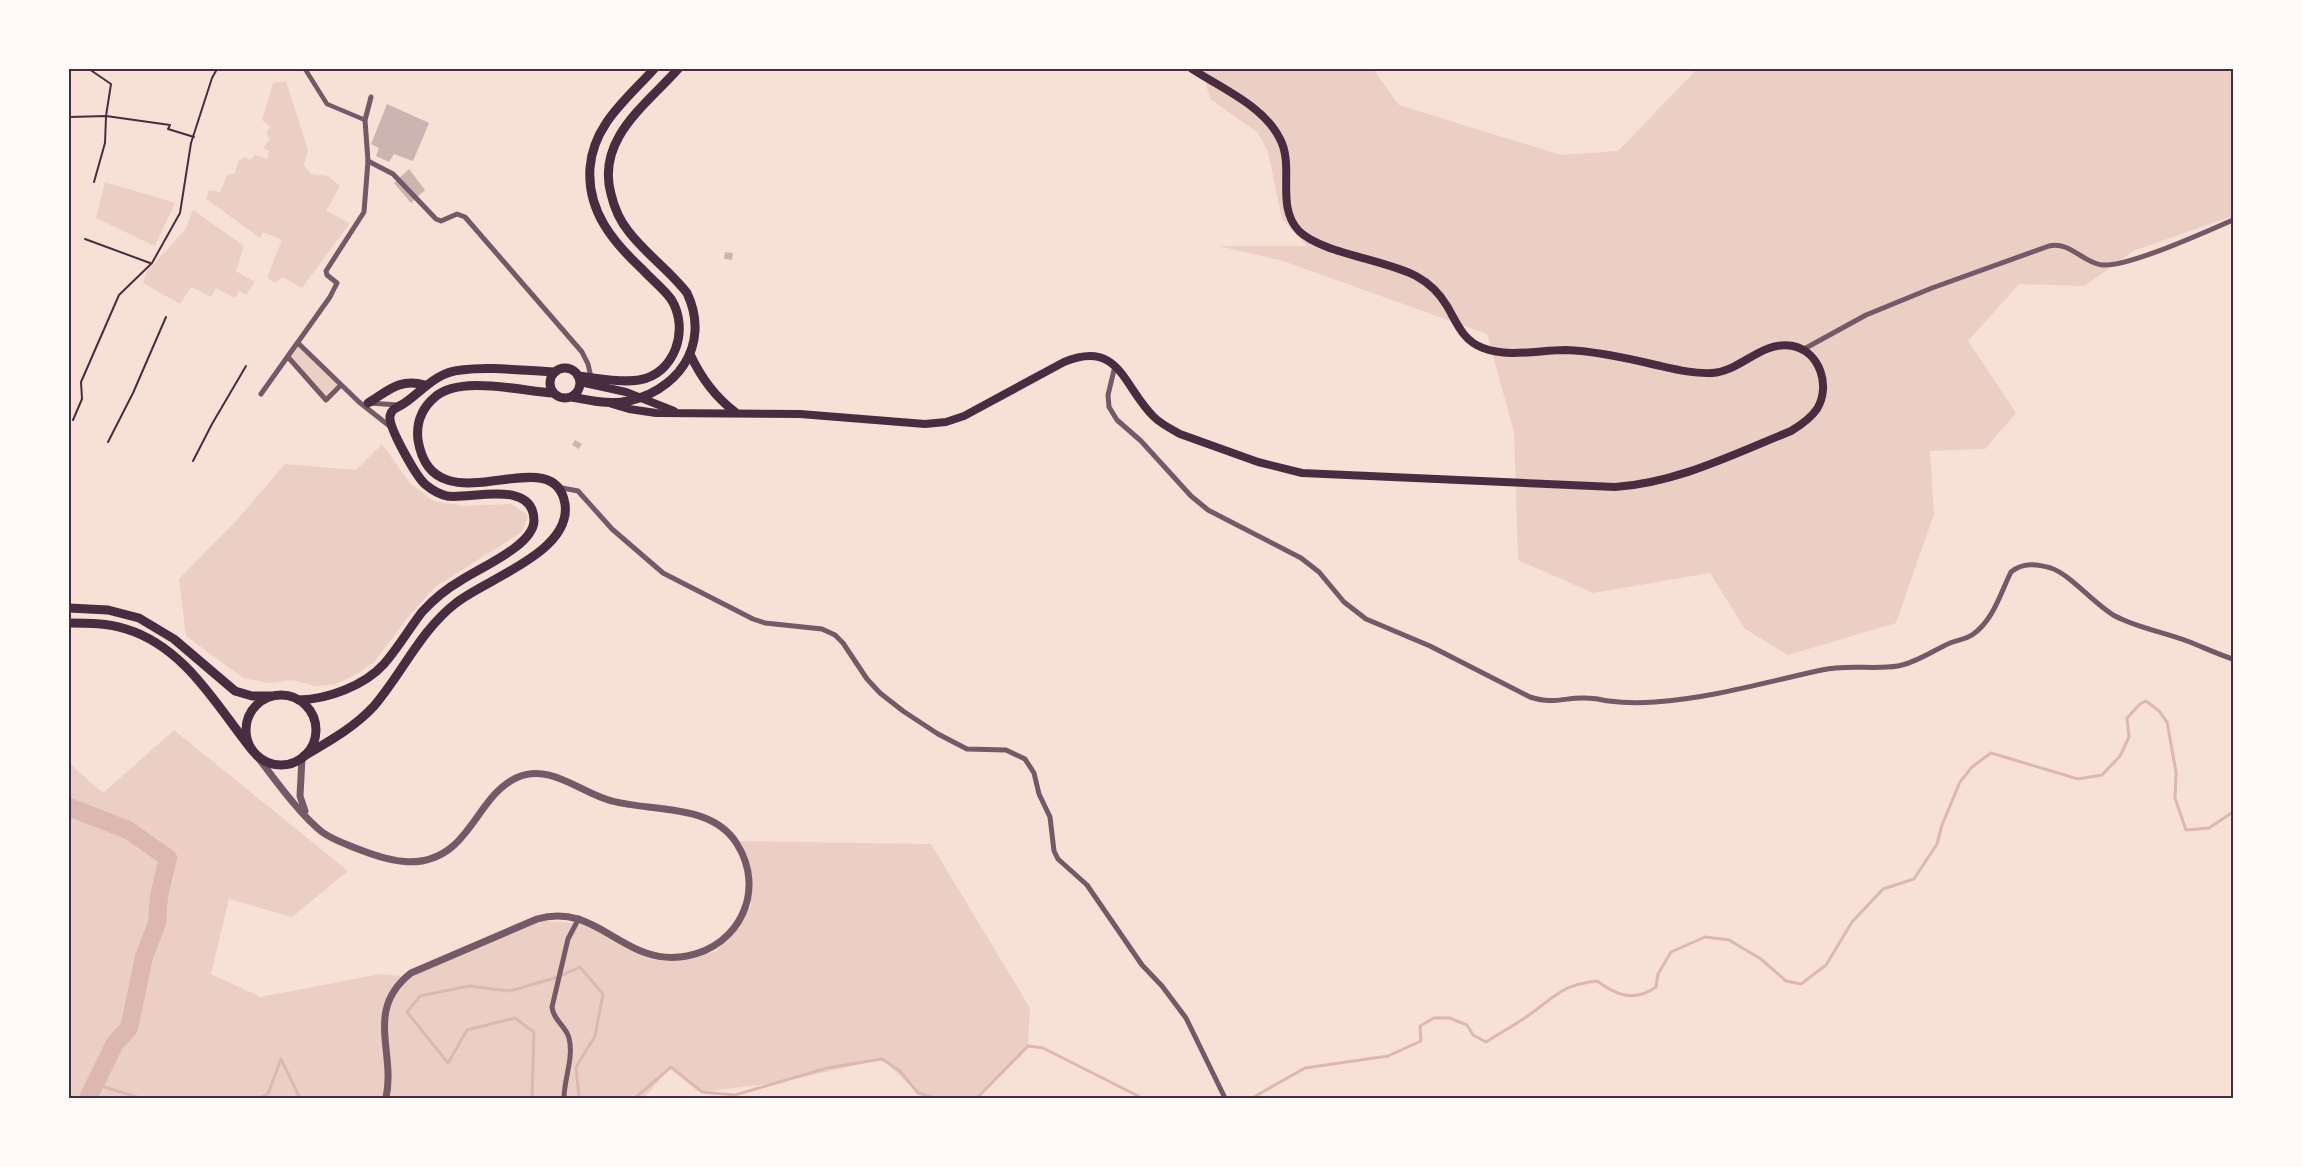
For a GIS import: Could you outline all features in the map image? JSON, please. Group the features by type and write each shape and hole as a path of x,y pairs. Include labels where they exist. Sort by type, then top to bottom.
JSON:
{"main road":[{"path":"579,379 591,377 636,381 651,376 669,361 679,336 674,304 615,242 598,211 591,185 590,167 600,133 616,109 654,69"},
{"path":"608,403 641,397 656,391 673,379 690,354 694,342 696,322 690,297 679,282 628,232 617,212 607,179 611,154 624,128 678,69"},
{"path":"69,623 99,623 126,629 167,650 198,680 254,752 267,762 280,765 303,757 353,724 374,706 424,634 450,607 476,589 530,558 553,540 561,527 565,516 563,498 556,487 547,480 533,478 462,484 448,481 438,476 428,464 420,448 417,429 420,416 436,396 456,386 477,386 553,393 563,399 572,397 608,403 641,412 800,414 925,424 964,416 1080,355 1093,355 1115,366 1154,417 1166,426 1180,434 1278,468 1336,475 1615,487 1641,485 1669,479 1791,431 1807,421 1818,408 1824,393 1822,374 1814,358 1804,349 1790,346 1764,349 1734,366 1713,373 1684,371 1616,356 1566,350 1512,353 1484,348 1469,340 1456,325 1447,305 1431,286 1397,268 1319,243 1299,230 1292,218 1287,202 1286,155 1276,132 1255,110 1192,69"},
{"path":"690,354 712,392 734,412"},
{"path":"299,700 334,693 361,682 374,673 385,663 420,615 437,597 459,581 518,545 532,530 533,514 527,504 518,496 502,494 447,496 430,488 411,466 394,430 390,416 394,410 425,385 443,375 460,370 501,368 555,372 566,368 574,371 579,379 579,389 572,397"},
{"path":"553,393 550,382 555,372"},
{"path":"579,379 641,397 676,411"},
{"path":"368,403 404,382 412,381 425,385"},
{"path":"69,608 116,611 140,618 174,639 234,691 252,696 285,695 299,700 308,708 315,724 314,742 303,757"},
{"path":"254,752 246,735 247,718 256,705 270,696"}],"street":[{"path":"306,69 327,104 365,120"},
{"path":"262,394 336,285 336,282 327,275 326,271 364,212 368,161 365,120 371,97"},
{"path":"368,161 394,174 438,220 445,220 458,214 465,217 582,352 588,364 591,377"},
{"path":"1804,349 1866,315 1932,288 2049,246 2064,246 2094,262 2111,264 2143,255 2233,220"},
{"path":"298,343 359,402 394,430"},
{"path":"288,357 326,400 341,385"},
{"path":"1115,366 1108,395 1109,407 1117,420 1141,440 1190,496 1208,510 1301,558 1319,572 1344,602 1366,619 1430,646 1530,697 1542,701 1561,702 1586,698 1610,701 1654,702 1742,689 1823,669 1850,666 1898,666 1970,637 1983,627 2011,572 2025,564 2036,564 2059,571 2090,598 2131,623 2188,641 2233,659"},
{"path":"359,402 402,405"},
{"path":"556,487 578,491 612,529 663,574 677,582 753,619 765,623 822,629 834,635 843,643 880,693 903,711 950,741 968,749 1006,750 1025,758 1034,773 1037,789 1050,817 1054,851 1058,859 1088,885 1142,965 1162,986 1186,1018 1225,1098"},
{"path":"254,752 307,816 323,832 340,842 378,857 415,863 430,860 453,846 501,788 516,778 532,774 545,774 562,779 594,795 614,802 682,812 709,820 720,826 736,841 746,862 750,876 749,897 742,917 733,930 720,941 687,956 659,956 634,950 579,918 567,915 537,919 411,973 399,983 386,1007 384,1021 388,1082 386,1098"},
{"path":"303,757 300,796 307,816"},
{"path":"564,1098 570,1045 568,1036 552,1014 555,990 570,934 579,918"}],"path":[{"path":"89,69 111,84 106,116 105,143 94,182"},
{"path":"73,420 82,399 81,382 119,295 150,263 180,214 191,143 212,78 217,69"},
{"path":"69,117 106,116 170,125 168,129 194,137"},
{"path":"85,239 150,263"},
{"path":"108,442 134,393 166,317"},
{"path":"192,461 246,366"}],"shaded area":[{"path":"1202,69 1373,69 1399,105 1561,155 1618,151 1697,69 2233,69 2233,216 2133,251 2085,286 2019,284 1968,341 2016,413 1985,449 1930,451 1934,514 1896,623 1788,655 1745,629 1710,573 1593,593 1518,560 1514,432 1487,334 1283,261 1219,246 1307,246 1282,219 1268,152 1258,133 1210,99"},
{"path":"286,81 308,150 304,165 311,174 328,176 340,186 326,211 350,223 302,288 283,277 275,283 267,277 282,240 263,232 260,238 206,199 209,190 220,192 227,175 235,173 238,161 245,157 250,160 255,155 267,159 269,151 263,148 270,138 266,134 270,126 262,120 273,83"},
{"path":"105,182 175,203 155,246 96,218"},
{"path":"193,210 244,246 236,271 255,282 246,295 239,291 235,298 216,288 211,297 191,287 180,304 143,283 147,271 185,230"},
{"path":"295,341 339,386 325,400 285,355"},
{"path":"382,444 409,482 433,501 464,506 511,504 528,515 522,532 435,587 408,617 374,662 357,674 336,684 315,686 293,680 269,683 243,678 186,636 179,579 235,522 285,464 356,470"},
{"path":"174,730 348,871 292,917 229,899 211,974 260,997 380,974 411,977 536,920 594,925 653,956 716,952 751,906 749,862 737,841 931,844 1030,1008 1028,1046 977,1098 946,1098 918,1093 882,1059 782,1082 702,1092 671,1067 644,1098 69,1098 69,763 103,793"}],"building":[{"path":"387,104 429,123 413,161 394,154 389,162 376,156 379,148 371,144"},
{"path":"409,169 425,190 411,203 394,183"},
{"path":"725,252 733,253 732,260 724,259"},
{"path":"575,440 582,444 579,449 572,445"}],"waterway":[{"path":"1252,1098 1305,1068 1388,1056 1421,1041 1420,1026 1434,1018 1449,1018 1467,1025 1473,1035 1486,1042 1524,1019 1560,992 1575,985 1597,981 1612,990 1626,995 1633,996 1648,992 1656,987 1658,974 1671,952 1705,937 1729,940 1761,959 1786,981 1801,984 1826,965 1852,922 1883,889 1914,879 1937,844 1942,825 1960,782 1972,767 1991,753 2078,779 2102,775 2120,756 2129,737 2127,718 2140,704 2146,701 2159,711 2167,722 2176,772 2175,798 2186,830 2209,828 2233,812"},
{"path":"69,807 128,830 168,858 159,896 157,923 144,957 129,1028 115,1043 88,1098"},
{"path":"531,1098 534,1032 515,1018 467,1030 448,1063 407,1012 420,996 469,986 510,991 558,977 580,967 603,994 595,1036 576,1067 579,1098"},
{"path":"977,1098 1028,1046 1043,1048 1142,1098"},
{"path":"259,1098 268,1094 281,1059 300,1098"},
{"path":"635,1098 671,1067 702,1092 735,1095 827,1068 882,1059 900,1071 918,1093 936,1098"},
{"path":"95,1084 140,1098"}]}
